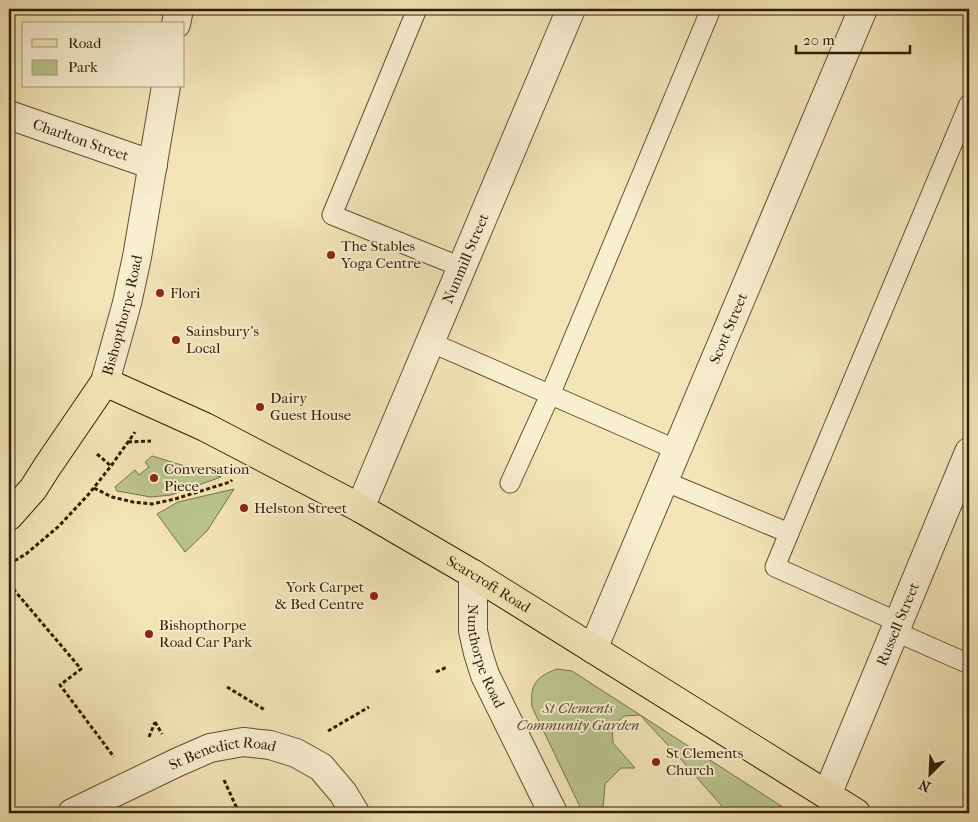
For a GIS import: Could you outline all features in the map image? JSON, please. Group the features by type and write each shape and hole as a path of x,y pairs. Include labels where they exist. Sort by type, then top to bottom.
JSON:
{"main road":[{"name":"Scarcroft Road","path":"105,382 154,403 242,446 360,508 473,574 856,813"},
{"name":"Bishopthorpe Road","path":"9,516 33,489 105,382"}],"street":[{"path":"176,22 179,9"},
{"name":"Nunmill Street","path":"360,508 571,9"},
{"name":"Scott Street","path":"593,649 863,9"},
{"name":"Bishopthorpe Road","path":"105,382 132,281 166,88"},
{"name":"Charlton Street","path":"9,115 152,165"},
{"name":"Russell Street","path":"827,795 969,452"},
{"name":"Nunthorpe Road","path":"473,574 473,631 485,675 553,813"},
{"name":"St Benedict Road","path":"72,813 210,748 242,742 270,745 296,753 322,767 343,793 355,813"}],"lane":[{"path":"417,9 332,215 461,267"},
{"path":"510,483 550,395 711,9"},
{"path":"969,104 775,567 969,664"},
{"path":"430,342 677,450"},
{"path":"664,481 789,533"}],"path":[{"path":"9,564 26,554 59,526 94,488 154,403"},
{"path":"94,488 112,497 152,504 230,482 235,476"},
{"path":"9,584 81,668 60,686 134,783"}],"green space":[{"path":"152,456 221,477 171,495 151,497 117,491 115,487 135,470 139,475 149,467 145,462"},
{"path":"234,489 207,531 185,552 157,514 178,502"},
{"name":"St Clements Community Garden","path":"557,669 572,671 792,813 728,813 640,715 624,716 612,727 613,743 635,768 621,768 605,784 603,809 606,813 583,813 532,707 532,692 536,682 539,678"}],"place":[{"name":"The Stables Yoga Centre","path":"331,255"},
{"name":"Flori","path":"160,293"},
{"name":"Sainsbury's Local","path":"176,340"},
{"name":"Dairy Guest House","path":"260,407"},
{"name":"Conversation Piece","path":"154,478"},
{"name":"Helston Street","path":"244,508"},
{"name":"York Carpet & Bed Centre","path":"374,596"},
{"name":"Bishopthorpe Road Car Park","path":"149,634"},
{"name":"St Clements Church","path":"656,762"}]}
